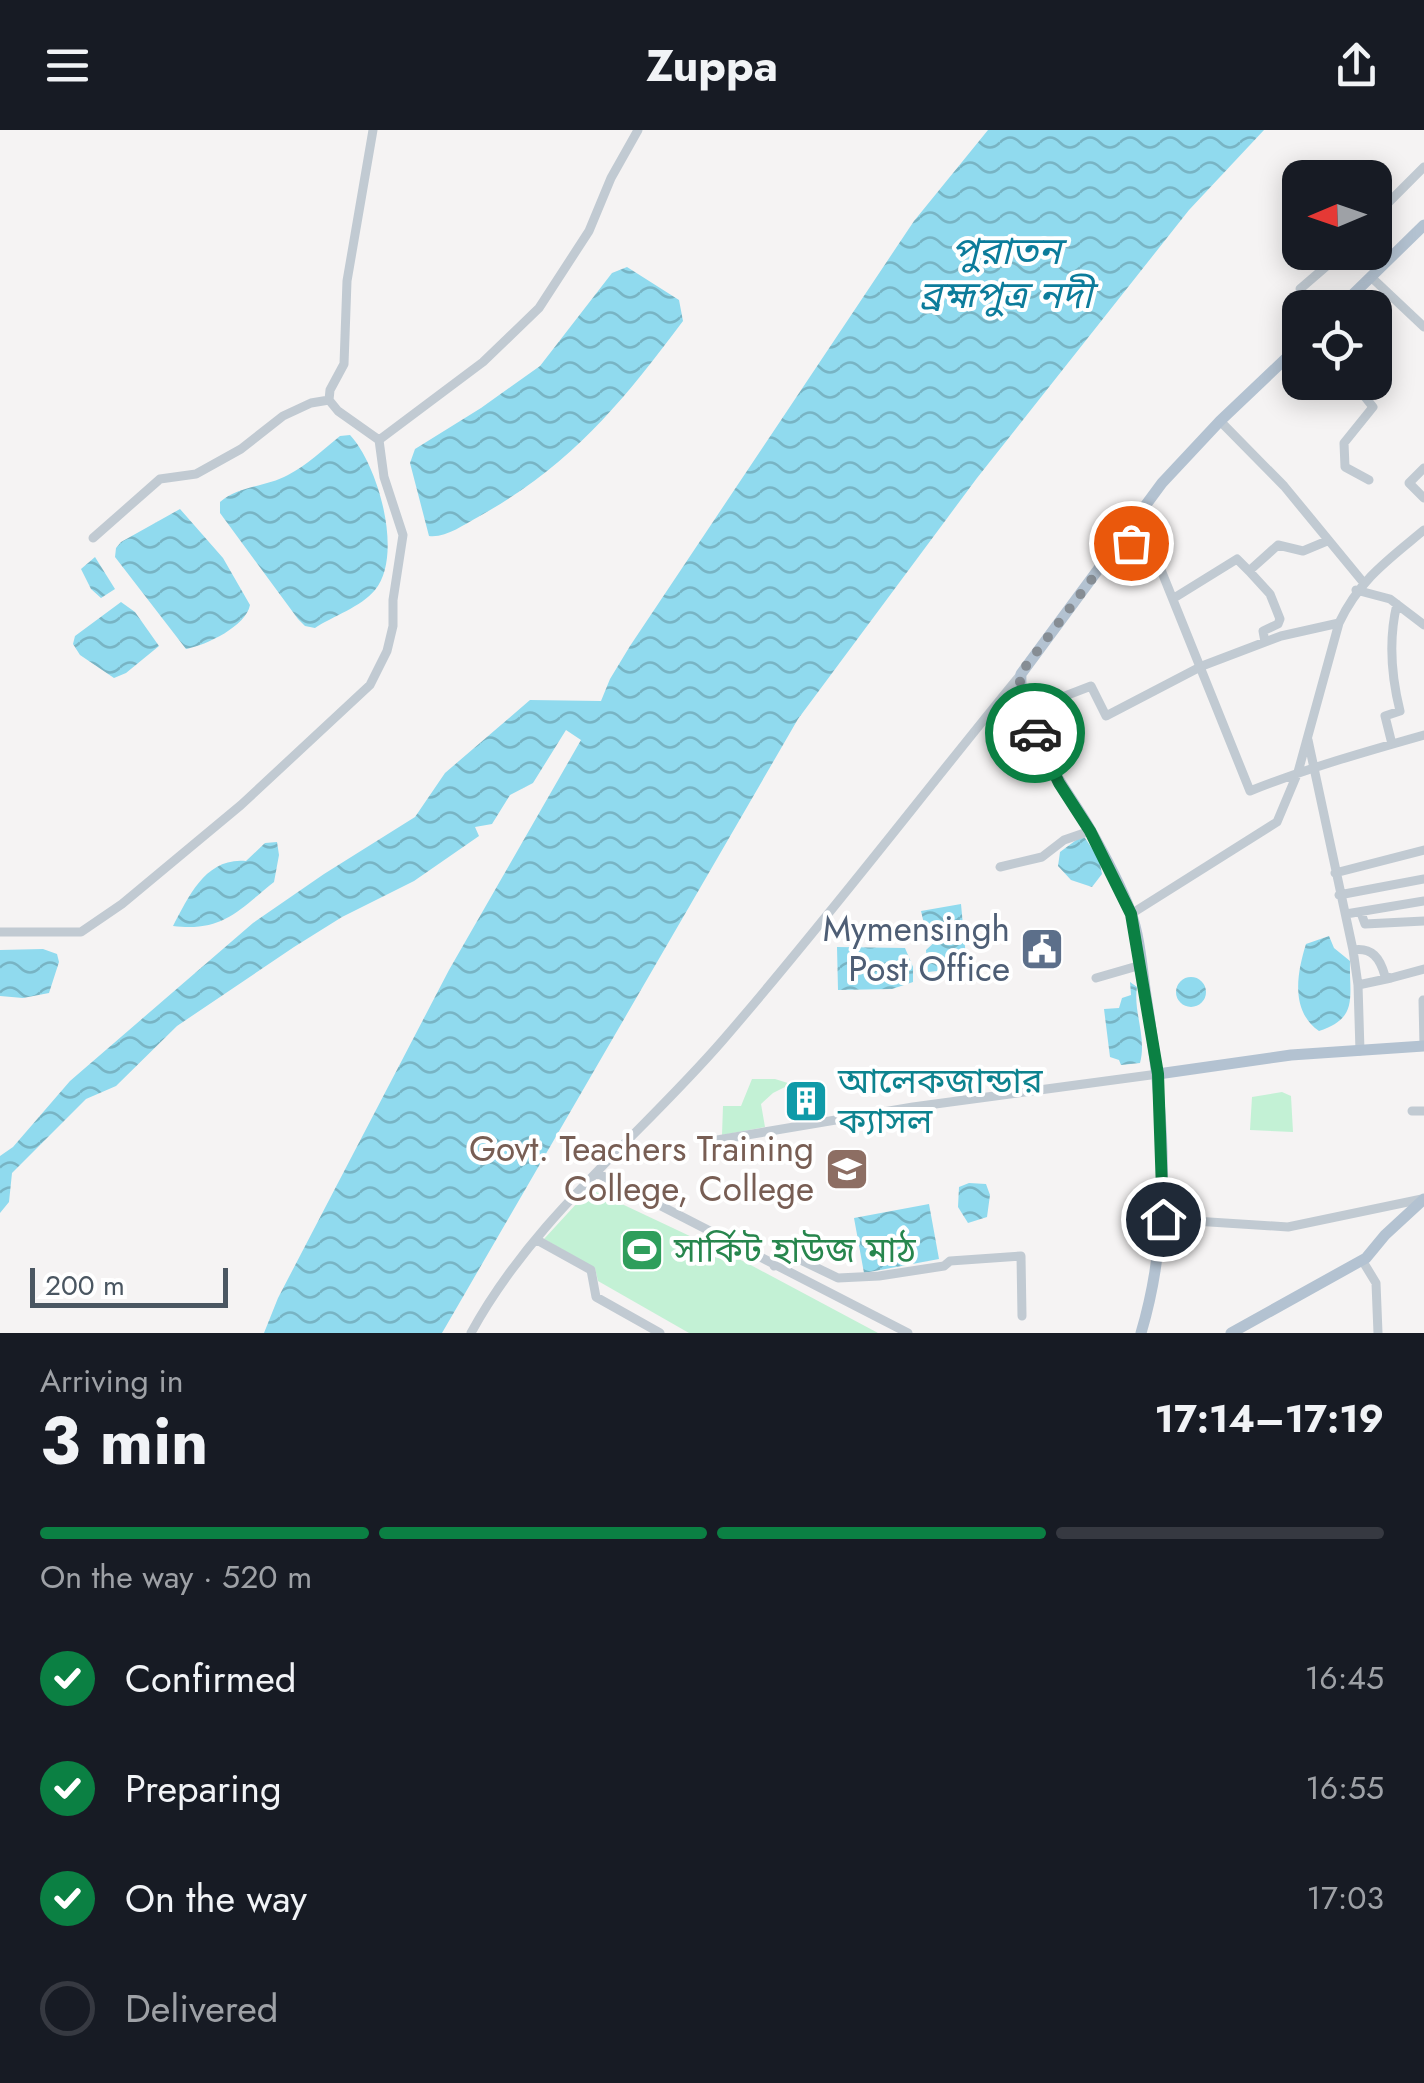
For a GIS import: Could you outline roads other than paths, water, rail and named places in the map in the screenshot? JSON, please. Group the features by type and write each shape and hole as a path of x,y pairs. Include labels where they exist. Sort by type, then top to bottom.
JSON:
{"main road":[{"path":"1358,290 1424,226"},
{"path":"1141,1333 1153,1292 1163,1219 1158,1074 1141,965 1131,914 1090,831 1059,783 1026,711 1020,694 1020,674 1162,484 1282,362"},
{"path":"1158,1074 1291,1056 1424,1046"},
{"path":"1231,1333 1362,1260 1424,1199"}],"street":[{"path":"329,400 344,364 347,281 373,130"},
{"path":"379,440 484,362 539,308 589,231 611,178 638,130"},
{"path":"1392,199 1424,167"},
{"path":"1301,290 1322,270"},
{"path":"1371,277 1424,327"},
{"path":"1414,316 1424,306"},
{"path":"0,932 81,932 122,904 241,805 370,685 387,651 393,626 403,535 384,477 379,440 329,400"},
{"path":"93,538 160,479 196,474 240,449 282,416 329,400"},
{"path":"1367,400 1373,407 1344,443 1345,467 1368,480"},
{"path":"1220,421 1284,486 1360,586 1390,599 1424,625"},
{"path":"1424,468 1409,484 1424,498"},
{"path":"1131,914 1277,822 1298,772 1339,622 1360,586 1424,530"},
{"path":"1123,538 1160,566 1250,791 1312,766 1422,735 1424,750"},
{"path":"1249,570 1278,545 1303,551 1328,540"},
{"path":"1174,598 1238,559 1270,594 1280,619 1262,632 1265,642"},
{"path":"1392,744 1385,716 1400,712 1390,650 1397,604"},
{"path":"1026,711 1091,686 1106,716 1202,666 1265,642 1339,622"},
{"path":"471,1333 483,1310 537,1240 723,1040 1020,674"},
{"path":"1307,731 1358,984 1360,1052"},
{"path":"1000,867 1042,857 1064,840 1090,831"},
{"path":"1334,873 1424,850"},
{"path":"1339,895 1424,879"},
{"path":"1346,914 1424,901"},
{"path":"1361,912 1365,924 1424,921"},
{"path":"1352,950 1374,954 1390,978"},
{"path":"1096,978 1141,965"},
{"path":"1358,984 1424,969"},
{"path":"1423,1000 1424,1046"},
{"path":"717,1140 913,1107 1158,1074"},
{"path":"1412,1111 1424,1111"},
{"path":"596,1173 908,1333"},
{"path":"1163,1219 1288,1227 1424,1199"},
{"path":"537,1240 591,1270 596,1297 660,1333"},
{"path":"774,1266 782,1251 823,1272 850,1279 944,1266 950,1261 1021,1256 1022,1316"},
{"path":"1362,1260 1376,1283 1378,1333"}],"water":[{"name":"পুরাতন ব্রহ্মপুত্র নদী","path":"988,130 1264,130 1189,210 977,478 798,719 442,1333 264,1333 278,1298 449,970 581,740 566,730 533,783 510,795 492,824 475,827 479,836 414,881 342,917 294,947 177,1026 116,1086 86,1099 12,1173 9,1202 0,1213 0,1156 13,1147 70,1081 253,923 415,817 445,773 530,700 601,701 630,646 914,221"},
{"path":"627,267 679,300 683,321 615,406 567,454 478,517 448,533 429,536 410,463 415,449 540,366 612,273"},
{"path":"350,435 370,467 384,511 387,555 383,575 375,590 362,601 315,628 305,626 220,513 220,502 288,475 340,436"},
{"path":"180,509 223,558 250,605 234,627 186,649 115,557 121,542"},
{"path":"95,557 115,589 101,598 91,589 81,569"},
{"path":"121,602 135,612 159,646 114,678 80,655 73,644 75,636"},
{"path":"1083,835 1099,859 1102,874 1092,887 1071,880 1058,866 1060,852"},
{"path":"277,842 274,882 250,902 217,922 173,926 193,891 210,872 232,861 246,861 265,843"},
{"path":"961,904 967,968 928,972 926,950 938,939 925,928 921,911"},
{"path":"1329,936 1334,948 1350,961 1350,996 1341,1020 1319,1031 1303,1013 1298,991 1300,967 1306,944"},
{"path":"837,947 905,948 913,967 913,982 892,989 838,990"},
{"path":"43,949 57,954 59,962 49,993 23,998 0,996 0,950"},
{"path":"1191,977 1202,981 1206,992 1202,1003 1191,1007 1180,1003 1176,992 1180,981"},
{"path":"1130,982 1137,987 1142,1053 1140,1063 1121,1065 1110,1057 1104,1009 1119,1008 1122,998 1131,995"},
{"path":"986,1184 990,1195 987,1217 968,1223 958,1207 959,1187"},
{"path":"929,1204 939,1259 864,1273 854,1218"}],"place":[{"name":"Mymensingh Post Office","path":"1042,949"},
{"name":"আলেকজান্ডার ক্যাসল","path":"806,1101"},
{"name":"Govt. Teachers Training College, College","path":"847,1169"},
{"name":"সার্কিট হাউজ মাঠ","path":"642,1250"}]}
